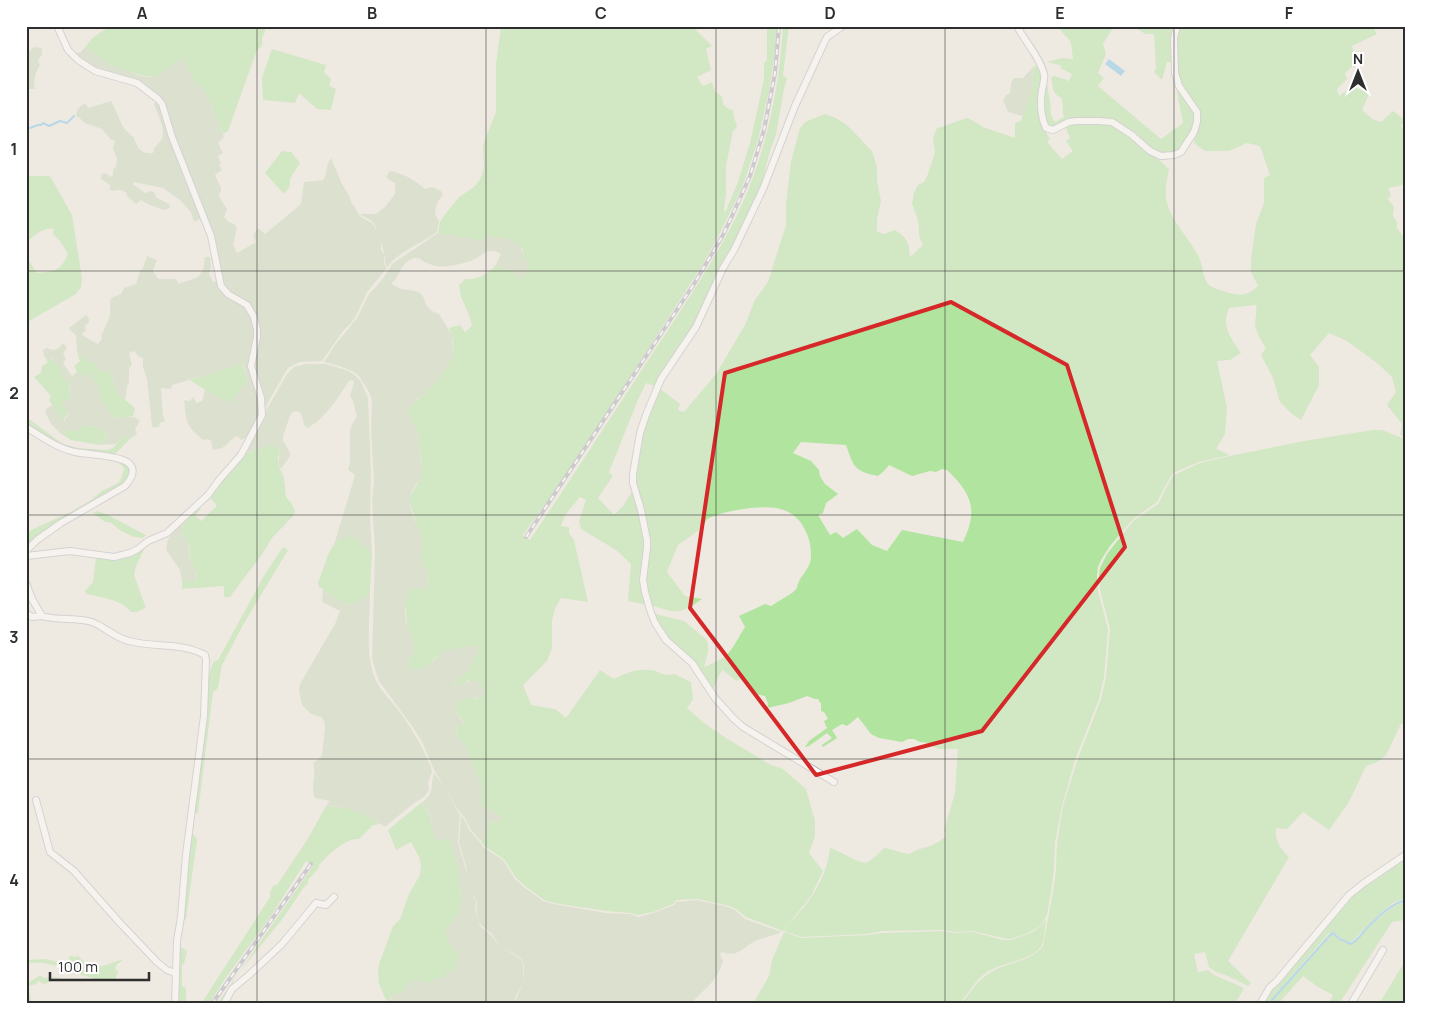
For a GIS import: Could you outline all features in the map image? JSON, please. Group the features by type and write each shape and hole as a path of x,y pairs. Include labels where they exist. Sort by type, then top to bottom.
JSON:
{"street":[{"path":"26,556 70,551 114,557 130,553 167,533 208,495 241,455 262,415 261,398 251,366 257,330 254,317 246,305 228,294 221,286 211,236 172,137 162,104 137,83 95,71 78,60 68,50 57,26"},
{"path":"834,782 743,727 732,718 709,690 692,663 666,640 660,632 651,613 645,592 647,540 635,492 633,474 640,433 661,379 696,327 723,268 734,250 763,189 795,106 827,37 843,26"},
{"path":"1017,26 1040,64 1044,76 1040,102 1043,122 1046,128 1053,130 1077,120 1112,122 1132,135 1150,151 1161,156 1167,156 1180,152 1194,132 1197,122 1196,112 1179,86 1175,73 1174,38 1177,26"},
{"path":"26,427 60,447 75,452 124,460 130,464 133,473 125,486 61,523 37,540 26,551"},
{"path":"26,583 32,599 42,616"},
{"path":"26,613 32,618 42,616 49,619 93,623 117,637 129,641 181,647 205,655 204,716 177,941 175,1004"},
{"path":"36,800 50,852 74,871 157,962 167,970 175,972"},
{"path":"1260,1004 1270,987 1349,895 1405,855"},
{"path":"224,1004 232,989 250,976 282,944 316,903 326,905 334,897"},
{"path":"1350,1004 1383,950"}],"highlighted area":[{"path":"951,302 1067,365 1125,547 982,731 816,775 690,608 725,373"}],"green space":[{"path":"115,26 265,26 262,46 257,50 228,131 223,134 210,102 202,88 195,83 182,57 164,73 145,76 111,65 86,46 99,33"},
{"path":"501,26 692,26 712,46 706,49 711,70 697,77 703,86 712,82 715,92 721,96 725,106 733,110 737,125 733,131 726,166 725,213 738,182 750,143 764,79 764,63 767,60 767,26 777,26 777,39 769,91 758,140 742,188 700,269 560,484 523,535 530,540 690,296 733,223 753,176 768,128 778,77 783,26 789,26 783,76 787,78 776,135 759,194 695,326 657,387 646,383 609,472 613,476 598,498 614,515 623,506 633,490 646,547 642,568 647,605 628,601 631,564 616,550 581,529 579,521 586,500 580,497 565,515 561,526 569,527 569,533 574,540 588,602 561,598 552,620 552,648 547,661 523,685 531,705 555,709 566,718 600,670 614,679 640,670 650,670 667,675 674,674 691,682 693,699 687,708 704,723 771,765 783,769 806,789 815,821 815,836 809,853 823,871 811,896 783,931 746,917 736,909 726,905 697,899 676,900 673,904 653,912 638,915 544,900 516,878 504,859 484,846 481,841 484,839 488,823 502,820 496,813 484,808 481,802 481,787 466,749 456,734 457,727 464,722 455,711 457,703 466,697 477,699 469,680 461,686 451,686 456,682 437,656 424,669 408,667 408,662 412,655 413,641 408,632 405,598 411,590 427,588 428,571 420,560 419,531 410,503 410,496 419,481 422,466 419,434 408,412 414,402 426,392 447,367 453,352 449,328 460,325 465,332 472,326 461,297 459,285 465,279 481,276 495,266 510,270 521,279 525,259 522,248 438,233 443,217 459,197 474,187 482,175 484,168 483,145 496,112 496,64"},
{"path":"1060,26 1114,26 1103,44 1106,54 1098,73 1104,78 1098,86 1161,139 1183,123 1174,76 1195,113 1192,127 1180,151 1167,155 1154,151 1138,138 1100,120 1053,127 1048,124 1044,119 1042,105 1046,78 1051,115 1055,122 1064,117 1062,99 1054,92 1051,77 1055,76 1069,81 1072,74 1062,69 1060,65 1047,62 1062,58 1073,59 1070,41"},
{"path":"1133,26 1176,26 1173,62 1167,62 1162,80 1154,72 1156,68 1154,34 1145,34"},
{"path":"1179,26 1372,26 1377,34 1352,46 1357,62 1345,73 1347,79 1337,89 1339,96 1353,86 1369,94 1362,110 1374,120 1381,122 1393,111 1405,120 1401,126 1405,130 1405,138 1403,140 1405,142 1405,160 1403,160 1405,183 1388,188 1391,195 1388,199 1394,207 1393,216 1397,222 1397,228 1405,239 1405,437 1400,435 1402,424 1387,405 1396,392 1392,377 1377,363 1347,341 1329,333 1310,355 1319,367 1319,385 1301,420 1292,414 1280,402 1273,378 1261,355 1266,348 1256,329 1256,305 1229,308 1226,321 1228,332 1241,353 1230,360 1217,361 1227,408 1225,434 1216,449 1230,455 1199,462 1175,472 1157,502 1132,520 1110,546 1098,567 1098,591 1108,629 1104,677 1099,699 1075,760 1062,806 1055,843 1052,886 1047,915 1042,924 1026,934 1010,939 973,931 883,931 867,934 802,937 784,931 815,890 825,870 830,848 866,863 884,848 909,854 937,843 946,835 944,830 955,793 958,749 938,749 928,743 914,739 902,742 879,738 871,734 858,717 847,726 842,724 832,730 837,738 823,747 822,745 832,738 827,733 805,747 809,741 827,728 824,721 828,719 824,712 821,711 821,704 818,699 807,696 789,703 767,708 768,704 765,696 755,694 741,679 736,681 723,670 712,693 693,663 667,639 652,613 684,621 706,639 708,652 704,667 720,659 733,647 745,627 739,616 765,604 771,606 792,593 797,588 799,580 809,566 811,554 806,532 795,516 788,512 763,507 730,511 707,519 698,531 678,545 667,572 685,596 702,599 688,608 677,611 650,605 645,580 649,548 635,483 641,434 659,388 680,404 678,410 684,412 716,374 745,325 755,300 768,282 786,225 786,204 791,161 800,128 805,122 825,114 836,118 848,126 872,151 877,167 877,181 881,201 877,219 877,231 884,234 895,230 899,233 907,241 910,257 923,245 919,236 917,217 912,204 918,185 924,182 928,174 935,152 933,138 937,128 968,118 983,127 1015,138 1015,123 1021,121 1033,86 1034,66 1039,66 1041,73 1043,127 1050,139 1047,142 1062,159 1073,151 1066,141 1070,138 1065,126 1070,124 1106,123 1120,129 1169,169 1166,191 1167,203 1174,218 1197,253 1205,280 1209,285 1238,295 1254,290 1258,286 1251,272 1251,259 1256,224 1264,203 1264,178 1270,175 1260,146 1247,143 1229,151 1205,151 1194,143 1199,120 1177,72 1177,36","holes":["801,442 846,445 853,463 859,470 878,476 889,465 912,476 930,471 947,470 962,486 970,502 971,520 963,542 902,530 887,551 872,545 857,529 843,538 836,532 830,535 818,515 823,513 826,503 838,494 825,484 819,470 811,461 793,453"]},
{"path":"86,46 111,65 147,77 163,72 182,57 195,83 202,87 210,102 224,137 218,143 223,153 218,156 221,163 219,165 222,170 215,175 221,188 221,192 218,195 227,209 224,217 237,228 233,244 237,253 256,242 253,236 258,228 265,234 301,204 304,182 323,180 331,158 358,214 374,225 381,243 381,250 384,254 384,264 387,268 367,292 352,322 343,331 322,361 299,362 288,368 263,411 254,372 255,317 225,289 215,250 163,103 138,82 96,70 73,54 81,52"},
{"path":"34,47 42,48 42,55 38,60 40,66 35,77 35,89 26,89 26,50 30,51"},
{"path":"272,49 326,65 324,72 331,79 329,86 336,89 331,110 317,109 299,93 295,103 263,100 262,78"},
{"path":"1034,66 1033,86 1023,116 1008,112 1003,100 1010,93 1011,83 1014,78 1023,78"},
{"path":"157,100 203,217 194,222 191,212 180,200 163,188 134,182 133,185 145,193 154,192 157,198 169,204 170,208 163,210 141,200 136,204 126,195 127,193 109,189 111,186 101,179 101,175 104,173 110,177 113,175 117,159 113,149 115,140 111,140 102,129 85,123 76,115 79,108 86,104 88,108 111,101 123,127 134,138 138,147 145,153 153,153 163,137 162,127 154,104"},
{"path":"282,151 291,152 300,163 290,179 290,186 284,194 265,173"},
{"path":"390,171 409,177 425,189 432,187 441,191 443,195 438,201 435,214 439,221 437,232 397,257 388,267 385,264 383,248 375,225 359,214 376,214 385,207 395,194 395,183 386,177"},
{"path":"26,176 50,176 72,215 82,278 81,287 76,294 26,323 26,257 37,273 56,270 68,254 53,234 54,229 43,230 26,242"},
{"path":"438,233 483,241 485,236 505,238 515,242 525,259 531,263 521,279 510,270 495,266 501,254 492,251 462,264 447,267 435,266 415,258 405,264 391,284 401,289 416,291 421,294 427,306 433,312 439,314 452,335 453,356 447,368 424,395 417,399 408,412 419,435 419,452 422,467 421,476 411,494 410,503 422,539 421,560 428,571 427,588 411,590 405,604 406,619 415,648 408,662 408,667 424,669 443,651 473,645 479,648 468,672 452,685 476,681 483,689 485,695 457,703 455,711 464,723 457,727 456,734 466,748 482,787 481,802 484,807 501,816 502,821 488,823 486,835 481,841 471,830 434,770 423,744 414,729 379,681 372,659 375,550 372,500 374,481 371,432 372,401 359,376 352,371 324,362 357,318 369,294 382,280 392,264"},
{"path":"147,256 157,260 153,271 158,279 176,279 179,284 198,277 203,270 205,257 210,257 209,275 213,282 218,280 250,312 256,330 250,361 257,389 260,415 249,436 241,440 237,436 224,447 213,450 211,441 208,439 203,440 188,424 184,400 189,401 194,397 196,403 202,401 205,390 230,403 248,380 243,364 172,385 171,389 161,388 165,421 160,423 159,427 152,427 143,358 134,351 129,353 132,365 129,368 129,382 125,400 119,395 110,372 101,371 95,362 86,361 77,352 76,335 69,328 86,315 89,322 82,334 98,344 102,339 101,336 110,315 111,298 121,294 124,288 136,284"},
{"path":"63,343 67,347 63,354 66,359 63,363 72,376 77,372 84,377 91,373 98,388 99,396 114,418 134,417 140,421 135,429 137,434 131,438 123,439 116,444 99,445 109,435 96,427 82,426 75,432 69,429 63,435 52,424 45,410 52,405 64,421 68,415 62,403 71,398 70,385 60,376 64,373 52,358 47,360 43,350 47,348 52,350 58,349"},
{"path":"77,352 86,361 95,362 110,372 119,395 135,408 133,416 114,418 99,396 98,388 90,373 84,377 77,372 74,366 80,361"},
{"path":"51,358 64,372 71,392 69,411 63,421 49,400 51,396 34,377 41,373 42,366"},
{"path":"242,363 248,380 230,403 190,380"},
{"path":"306,364 326,364 349,371 361,382 368,398 372,552 355,538 349,536 335,542 355,475 348,470 350,462 350,432 357,416 350,396 354,382 352,380 349,381 326,413 308,428 304,425 301,413 296,411 291,413 283,436 290,456 281,469 279,448 269,446 245,453 264,414 287,374 294,367"},
{"path":"26,417 63,444 78,448 107,450 113,448 121,439 131,438 114,455 75,450 61,446 26,425"},
{"path":"82,426 96,427 109,435 99,445 71,440 63,435 69,429"},
{"path":"1382,430 1405,439 1405,723 1401,724 1384,757 1378,762 1366,766 1349,802 1329,830 1303,812 1287,829 1276,828 1279,844 1289,857 1228,961 1251,983 1248,986 1214,971 1209,967 1205,952 1194,954 1198,972 1208,970 1214,975 1244,988 1235,1004 961,1004 988,974 1031,956 1043,946 1054,886 1057,843 1063,806 1077,761 1101,699 1106,678 1110,629 1100,590 1099,576 1100,568 1107,554 1133,521 1158,504 1172,477 1176,474 1200,463 1230,456 1304,441"},
{"path":"269,446 279,448 279,466 284,478 286,497 295,511 293,516 272,538 230,597 224,597 224,586 182,589 182,581 194,581 197,579 190,560 189,546 182,533 186,516 198,506 201,509 195,515 201,521 217,506 209,496 245,453"},
{"path":"114,459 124,461 129,468 129,476 123,485 26,547 26,534 31,530 71,512 102,491 118,483 124,469"},
{"path":"97,511 146,535 143,538 134,537 121,531 110,522 105,522 93,513"},
{"path":"186,516 182,533 188,543 190,560 193,563 197,579 194,581 182,581 180,570 166,550 170,535"},
{"path":"348,536 355,538 372,552 370,593 347,605 337,598 330,596 319,587 318,583 335,542"},
{"path":"146,545 134,575 146,608 137,612 131,612 122,604 87,594 85,591 93,582 96,557 115,558"},
{"path":"283,547 288,550 243,625 222,665 218,688 213,692 198,813 195,814 208,678 213,662 218,660 265,574"},
{"path":"323,589 330,596 337,598 347,605 370,593 369,648 375,678 381,689 411,728 431,767 432,772 428,783 429,790 424,797 385,827 357,812 342,807 326,806 330,801 315,798 313,763 322,755 325,727 321,717 311,714 302,705 299,691 300,684 335,624 340,611 322,602"},
{"path":"434,773 460,815 458,843 469,880 470,890 476,902 475,910 478,921 481,927 491,935 500,947 522,961 523,983 512,1004 388,1004 394,994 403,994 410,981 417,980 430,983 438,977 447,978 446,971 450,971 458,965 458,954 449,941 446,929 458,915 462,904 458,865 450,839 438,841 434,836 430,817 422,802 429,796"},
{"path":"422,802 430,817 433,833 438,841 450,838 458,865 462,904 458,915 446,929 450,942 458,954 458,966 450,971 447,978 438,977 430,983 417,980 403,995 394,994 388,1002 379,984 379,964 393,926 400,919 409,894 420,875 421,865 411,842 396,850 388,830"},
{"path":"326,806 354,810 380,824 373,825 359,839 343,844 319,865 319,868 308,880 308,884 284,917 239,972 313,866 306,861 271,916 209,1004 201,1004 270,897 273,886 277,885 307,840"},
{"path":"461,816 483,847 503,860 515,879 543,901 606,913 631,914 638,917 674,905 676,902 696,900 725,906 735,910 745,919 782,932 755,941 736,953 727,954 722,952 720,954 723,961 717,975 691,1004 514,1004 523,983 524,965 522,960 515,954 500,947 492,934 478,921 477,902 470,890 466,866 459,843"},
{"path":"191,834 197,840 186,919 184,920 188,861"},
{"path":"1405,859 1405,898 1393,903 1351,942 1347,942 1333,932 1329,933 1271,1000 1331,934 1347,943 1353,944 1392,907 1405,901 1405,920 1392,922 1339,1004 1328,1004 1333,995 1303,976 1278,1004 1265,1004 1272,990 1349,899"},
{"path":"1046,918 1043,942 1038,950 1025,958 987,972 959,1004 753,1004 769,976 772,960 784,932 802,938 883,933 973,932 1003,940 1011,940 1033,932 1043,924"},
{"path":"179,946 187,951 184,964 182,965 182,986 186,988 186,1004 179,1004"},
{"path":"71,955 74,957 78,956 84,962 95,967 124,959 118,963 115,969 118,971 115,980 95,979 73,974 75,966 63,967 40,962 26,964 26,960 45,959 67,964 70,962 69,958"},
{"path":"1405,961 1405,1004 1379,1004"},
{"path":"40,975 44,978 55,977 62,979 44,984 38,981 36,984 28,986 32,1004 27,1004 26,978 30,982"},
{"path":"232,982 235,986 222,1004 217,1004"}],"water":[{"path":"1109,59 1125,71 1121,76 1105,64"}],"waterway":[{"path":"26,127 30,128 43,123 49,126 60,121 67,123 74,116"},
{"path":"1272,1000 1331,934 1333,933 1351,944 1385,911 1405,900"}],"railway":[{"path":"526,537 694,284 723,235 750,176 764,130 775,73 779,26"},
{"path":"212,1004 311,864"}]}
